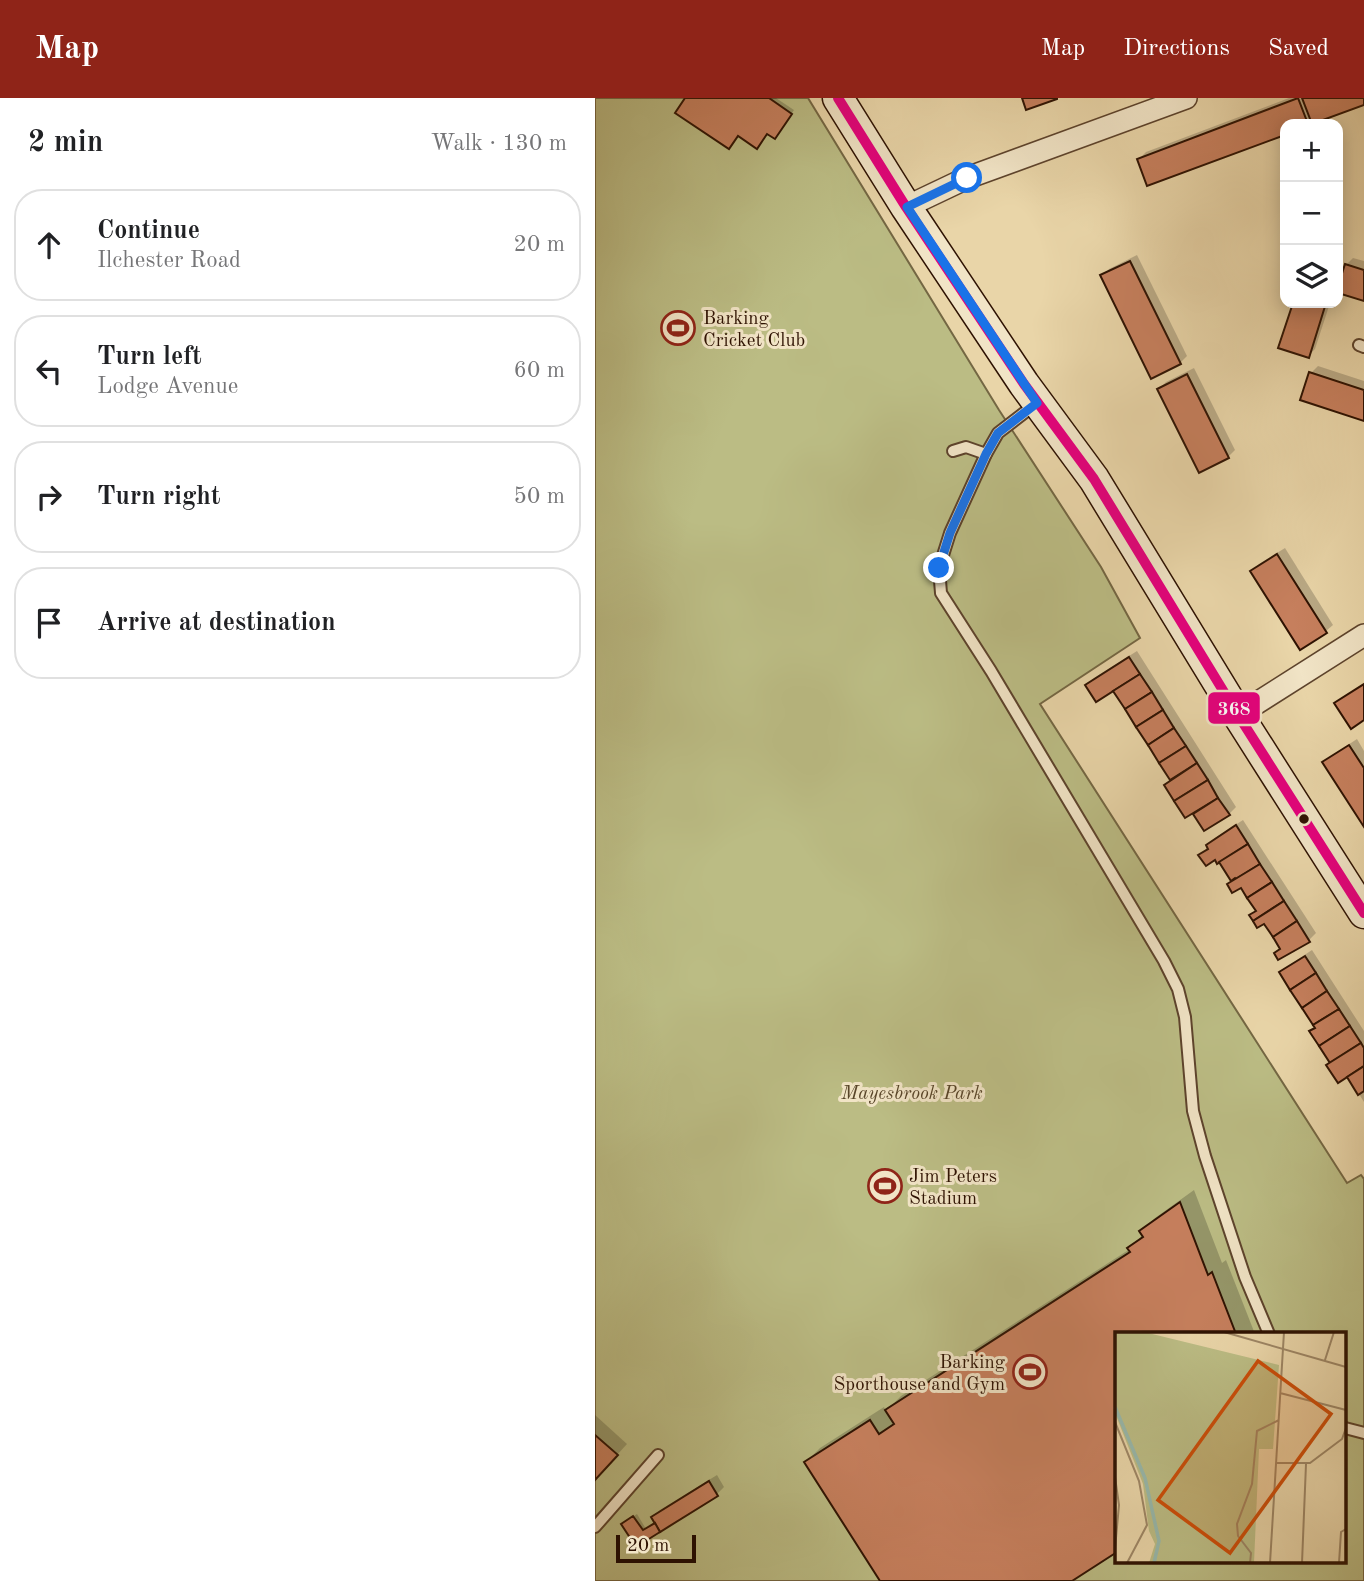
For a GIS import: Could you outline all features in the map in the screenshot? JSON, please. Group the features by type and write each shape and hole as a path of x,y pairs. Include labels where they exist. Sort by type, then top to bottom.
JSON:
{"street":[{"path":"838,98 1037,403 1094,479 1238,715 1364,913"},
{"path":"907,207 967,178 1186,98"},
{"path":"1238,715 1364,635"}],"lane":[{"path":"1037,403 998,433 986,454 950,533 939,568 940,593 991,671 1164,961 1178,989 1185,1017 1193,1111 1245,1277 1268,1332"},
{"path":"954,451 966,447 986,454"},
{"path":"1347,1429 1364,1433"},
{"path":"595,1527 658,1455"}],"green space":[{"name":"Mayesbrook Park","path":"595,98 808,98 999,410 1101,567 1140,638 1040,704 1347,1183 1361,1175 1364,1179 1364,1581 595,1581"}],"building":[{"path":"685,98 769,98 792,114 775,139 767,134 757,149 738,136 729,149 675,113"},
{"path":"1022,98 1057,98 1057,99 1026,110"},
{"path":"1298,98 1306,119 1280,119 1280,137 1147,186 1137,159"},
{"path":"1302,98 1364,98 1364,105 1326,119 1310,119"},
{"path":"1130,261 1181,364 1151,379 1100,275"},
{"path":"1345,264 1364,270 1364,301 1343,295"},
{"path":"1291,308 1324,308 1309,358 1278,348"},
{"path":"1309,372 1364,390 1364,421 1300,400"},
{"path":"1187,374 1229,458 1199,473 1157,389"},
{"path":"1277,554 1327,633 1300,650 1250,571"},
{"path":"1129,657 1140,674 1096,702 1085,685"},
{"path":"1140,674 1152,692 1125,709 1113,691"},
{"path":"1364,684 1364,720 1351,729 1334,703"},
{"path":"1152,692 1163,710 1136,727 1125,709"},
{"path":"1163,710 1174,728 1148,745 1136,727"},
{"path":"1174,728 1186,746 1159,763 1148,745"},
{"path":"1349,745 1364,768 1364,827 1322,762"},
{"path":"1186,746 1197,763 1170,780 1159,763"},
{"path":"1197,763 1208,780 1174,801 1164,785"},
{"path":"1208,780 1218,798 1185,818 1174,801"},
{"path":"1218,798 1230,815 1204,831 1193,814"},
{"path":"1236,825 1248,844 1217,864 1215,860 1206,866 1198,855 1208,849 1206,845"},
{"path":"1248,844 1260,864 1231,881 1219,862"},
{"path":"1260,864 1272,882 1247,898 1241,888 1232,893 1227,884"},
{"path":"1272,882 1284,901 1253,921 1249,915 1256,911 1247,898"},
{"path":"1284,901 1297,921 1273,937 1264,924 1257,928 1253,921"},
{"path":"1297,921 1310,942 1278,960 1274,953 1280,949 1273,937"},
{"path":"1305,956 1316,973 1290,990 1279,972"},
{"path":"1316,973 1327,991 1302,1008 1290,990"},
{"path":"1327,991 1339,1009 1313,1025 1302,1008"},
{"path":"1339,1009 1350,1026 1319,1046 1309,1031 1315,1028 1313,1025"},
{"path":"1350,1026 1361,1043 1330,1063 1319,1046"},
{"path":"1361,1043 1364,1048 1364,1066 1338,1083 1326,1065"},
{"path":"1364,1066 1364,1091 1358,1095 1347,1077"},
{"name":"Barking Sporthouse and Gym","path":"1180,1202 1208,1275 1212,1272 1235,1332 1115,1332 1115,1553 1072,1581 880,1581 804,1462 870,1420 879,1434 894,1424 885,1410 1130,1252 1127,1248 1143,1237 1139,1231"},
{"path":"595,1435 618,1455 595,1480"},
{"path":"709,1481 718,1496 660,1532 651,1517"},
{"path":"633,1516 643,1530 655,1523 660,1532 636,1547 621,1524"}],"transit line":[{"name":"368","path":"838,98 906,207 1024,384 1094,479 1238,715 1364,913"}],"place":[{"name":"Barking Cricket Club","path":"678,328"},
{"name":"Jim Peters Stadium","path":"885,1186"},
{"name":"Barking Sporthouse and Gym","path":"1030,1372"}],"route":[{"path":"939,568 950,533 998,433 1037,403 907,207 967,178"}]}
